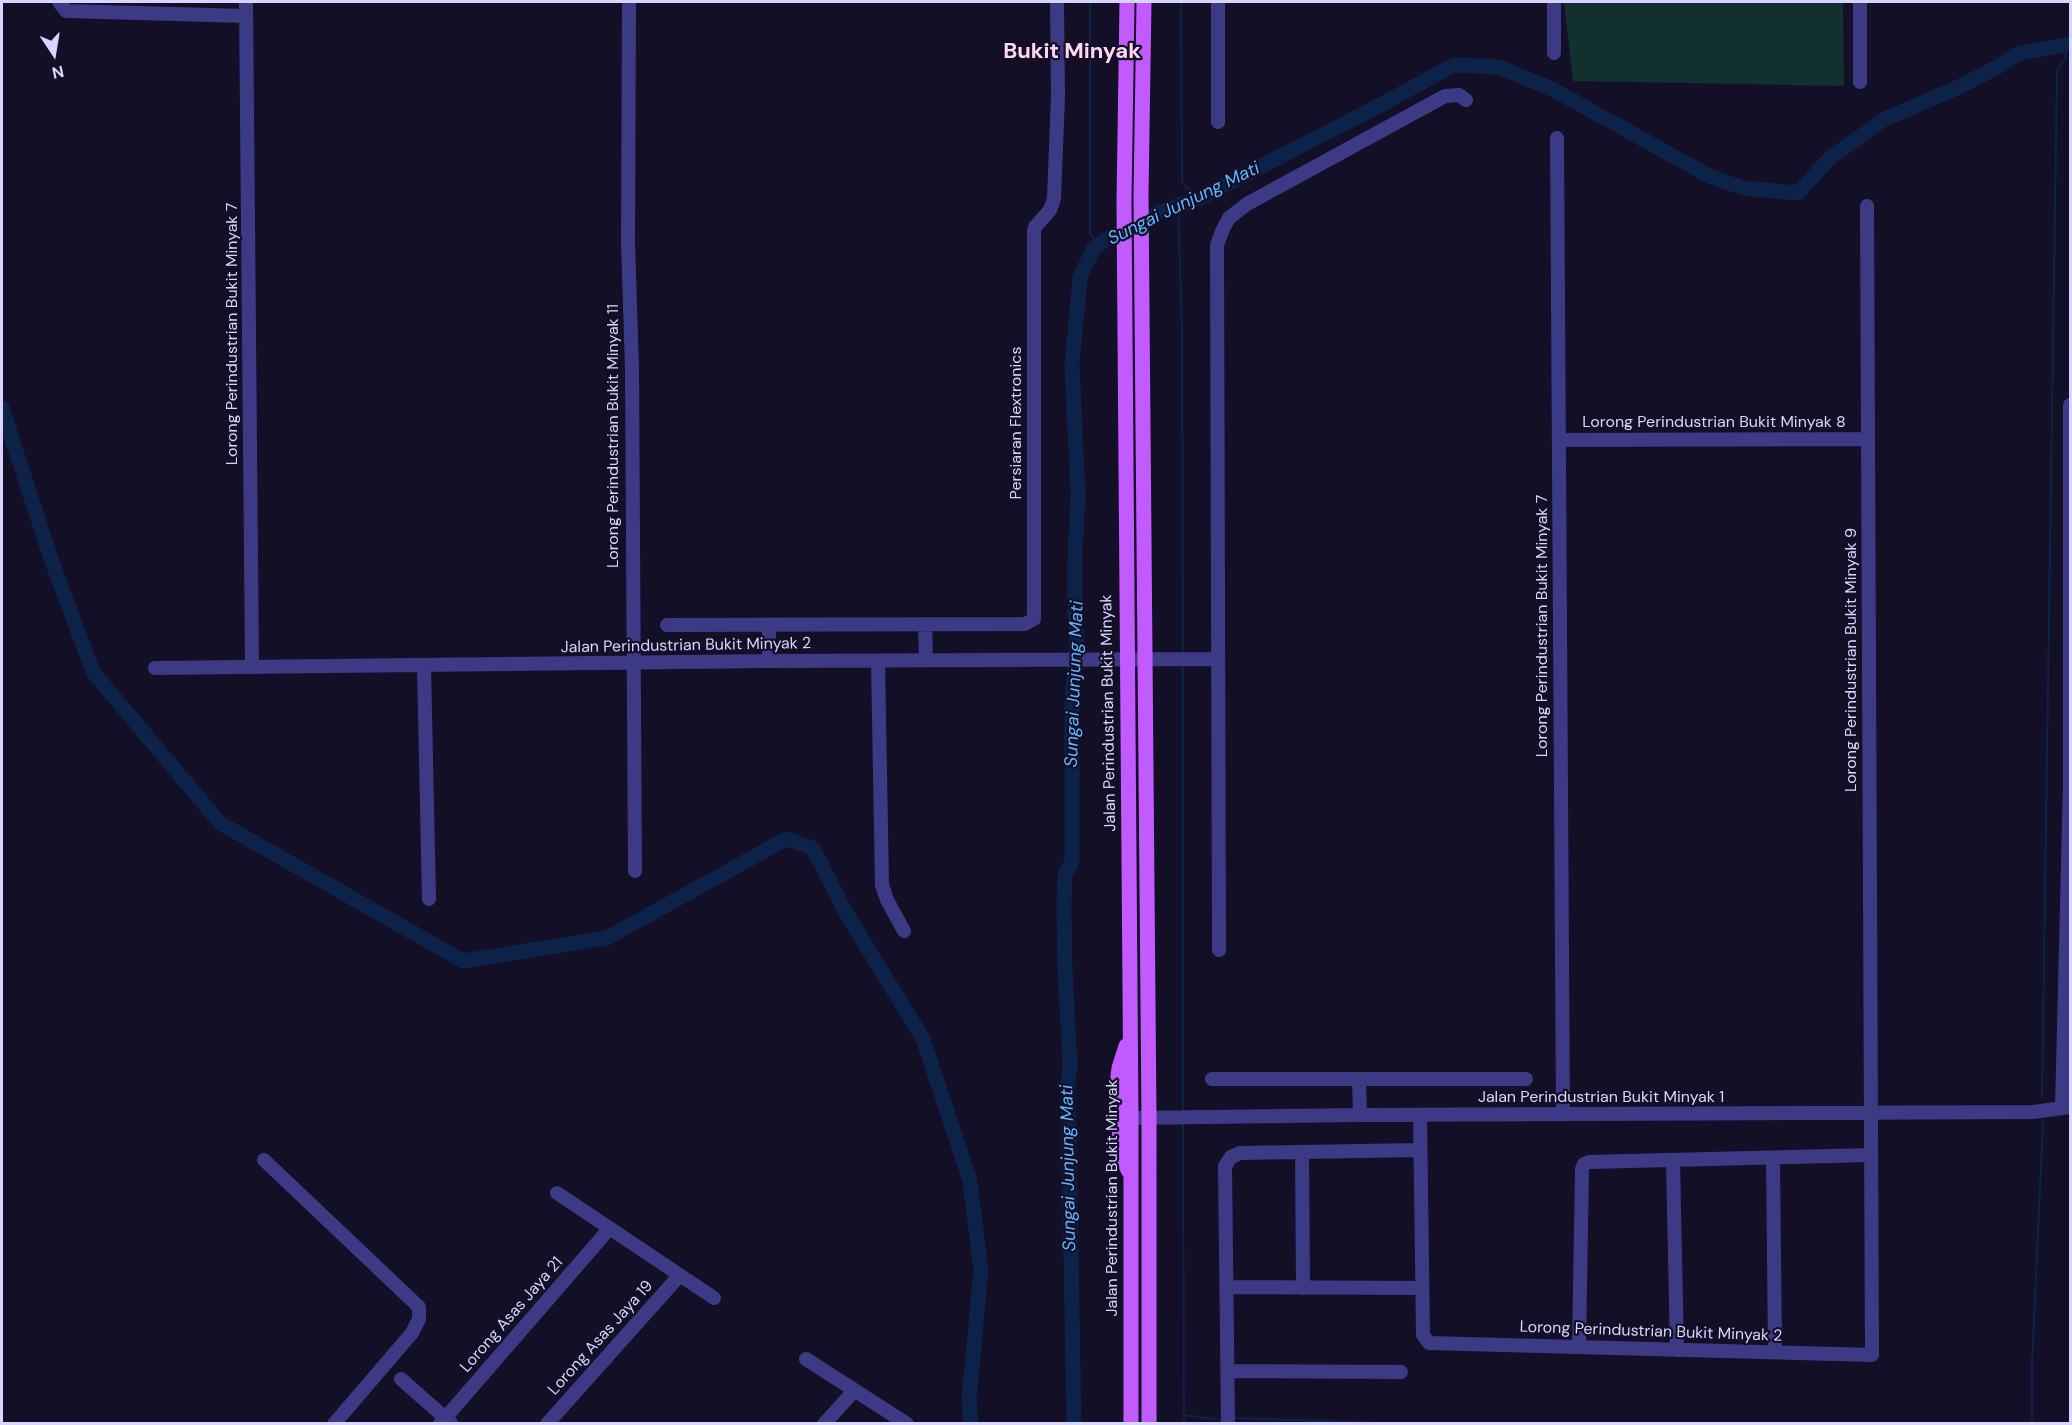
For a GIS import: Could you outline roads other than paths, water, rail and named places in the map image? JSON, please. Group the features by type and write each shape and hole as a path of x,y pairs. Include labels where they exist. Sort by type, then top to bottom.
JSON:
{"main road":[{"name":"Jalan Perindustrian Bukit Minyak","path":"1127,2 1124,269 1131,1118 1131,1424"},
{"path":"1144,2 1141,263 1149,1118 1149,1424"},
{"path":"1130,1036 1119,1068 1119,1077 1120,1154 1131,1178"}],"street":[{"path":"59,2 66,11 246,9"},
{"name":"Lorong Perindustrian Bukit Minyak 11","path":"629,2 628,242 632,392 635,871"},
{"name":"Persiaran Flextronics","path":"667,625 925,625 1029,622 1035,227 1050,210 1054,199 1058,96 1058,2"},
{"path":"1218,2 1218,122"},
{"path":"1554,2 1554,53"},
{"path":"1860,2 1860,82"},
{"name":"Lorong Perindustrian Bukit Minyak 7","path":"246,9 252,666"},
{"path":"1219,950 1217,245 1229,218 1247,204 1445,96 1459,95 1466,100"},
{"name":"Lorong Perindustrian Bukit Minyak 7","path":"1557,138 1563,1114"},
{"name":"Lorong Perindustrian Bukit Minyak 9","path":"1867,206 1872,1355"},
{"path":"2066,1108 2070,783 2070,405"},
{"name":"Lorong Perindustrian Bukit Minyak 8","path":"1559,440 1868,439"},
{"path":"768,625 770,661"},
{"path":"925,625 926,660"},
{"name":"Jalan Perindustrian Bukit Minyak 2","path":"155,668 1218,659"},
{"path":"878,661 882,885 887,900 904,931"},
{"path":"424,666 429,899"},
{"name":"Jalan Perindustrian Bukit Minyak 1","path":"1212,1078 1526,1079"},
{"path":"1359,1080 1360,1115"},
{"name":"Jalan Perindustrian Bukit Minyak 1","path":"1131,1118 2033,1112 2066,1108"},
{"path":"1227,1287 1422,1288 1420,1115"},
{"path":"1228,1419 1226,1167 1231,1157 1240,1153 1420,1150"},
{"path":"1302,1152 1304,1288"},
{"path":"1579,1347 1582,1169 1584,1164 1589,1162 1871,1155"},
{"path":"1773,1158 1775,1352"},
{"path":"264,1160 419,1307 419,1319 412,1333 334,1424"},
{"path":"1673,1161 1677,1350"},
{"path":"557,1193 714,1298"},
{"name":"Lorong Asas Jaya 21","path":"445,1422 610,1228"},
{"name":"Lorong Asas Jaya 19","path":"547,1424 680,1275"},
{"name":"Lorong Perindustrian Bukit Minyak 2","path":"1422,1288 1423,1335 1429,1343 1872,1355"},
{"path":"806,1359 907,1424"},
{"path":"1227,1371 1401,1372"},
{"path":"401,1379 445,1422"},
{"path":"824,1424 854,1391"}],"waterway":[{"path":"1090,2 1090,234 1098,245"},
{"path":"1181,2 1182,181 1200,198"},
{"name":"Sungai Junjung Mati","path":"1074,1424 1068,1085 1070,1065 1064,906 1065,874 1072,862 1072,699 1077,638 1075,558 1078,494 1072,365 1080,278 1093,249 1107,239 1160,212 1200,198 1454,65 1499,67 1554,90 1709,176 1743,188 1798,193 1830,158 1883,120 1961,86 2017,54 2070,44"},
{"path":"2042,1097 2057,71 2065,59 2067,45"},
{"path":"1178,206 1182,332 1183,653"},
{"path":"2,408 51,559 93,672 220,823 463,961 607,938 786,839 813,848 845,911 923,1039 970,1181 981,1270 969,1399 971,1424"},
{"path":"1183,664 1183,1112"},
{"path":"2032,1424 2032,1362 2043,1122"},
{"path":"1183,1123 1184,1424"},
{"path":"1184,1415 1222,1420"},
{"path":"1234,1418 1409,1424"}],"district":[{"name":"Bukit Minyak","path":"1072,52"}]}
